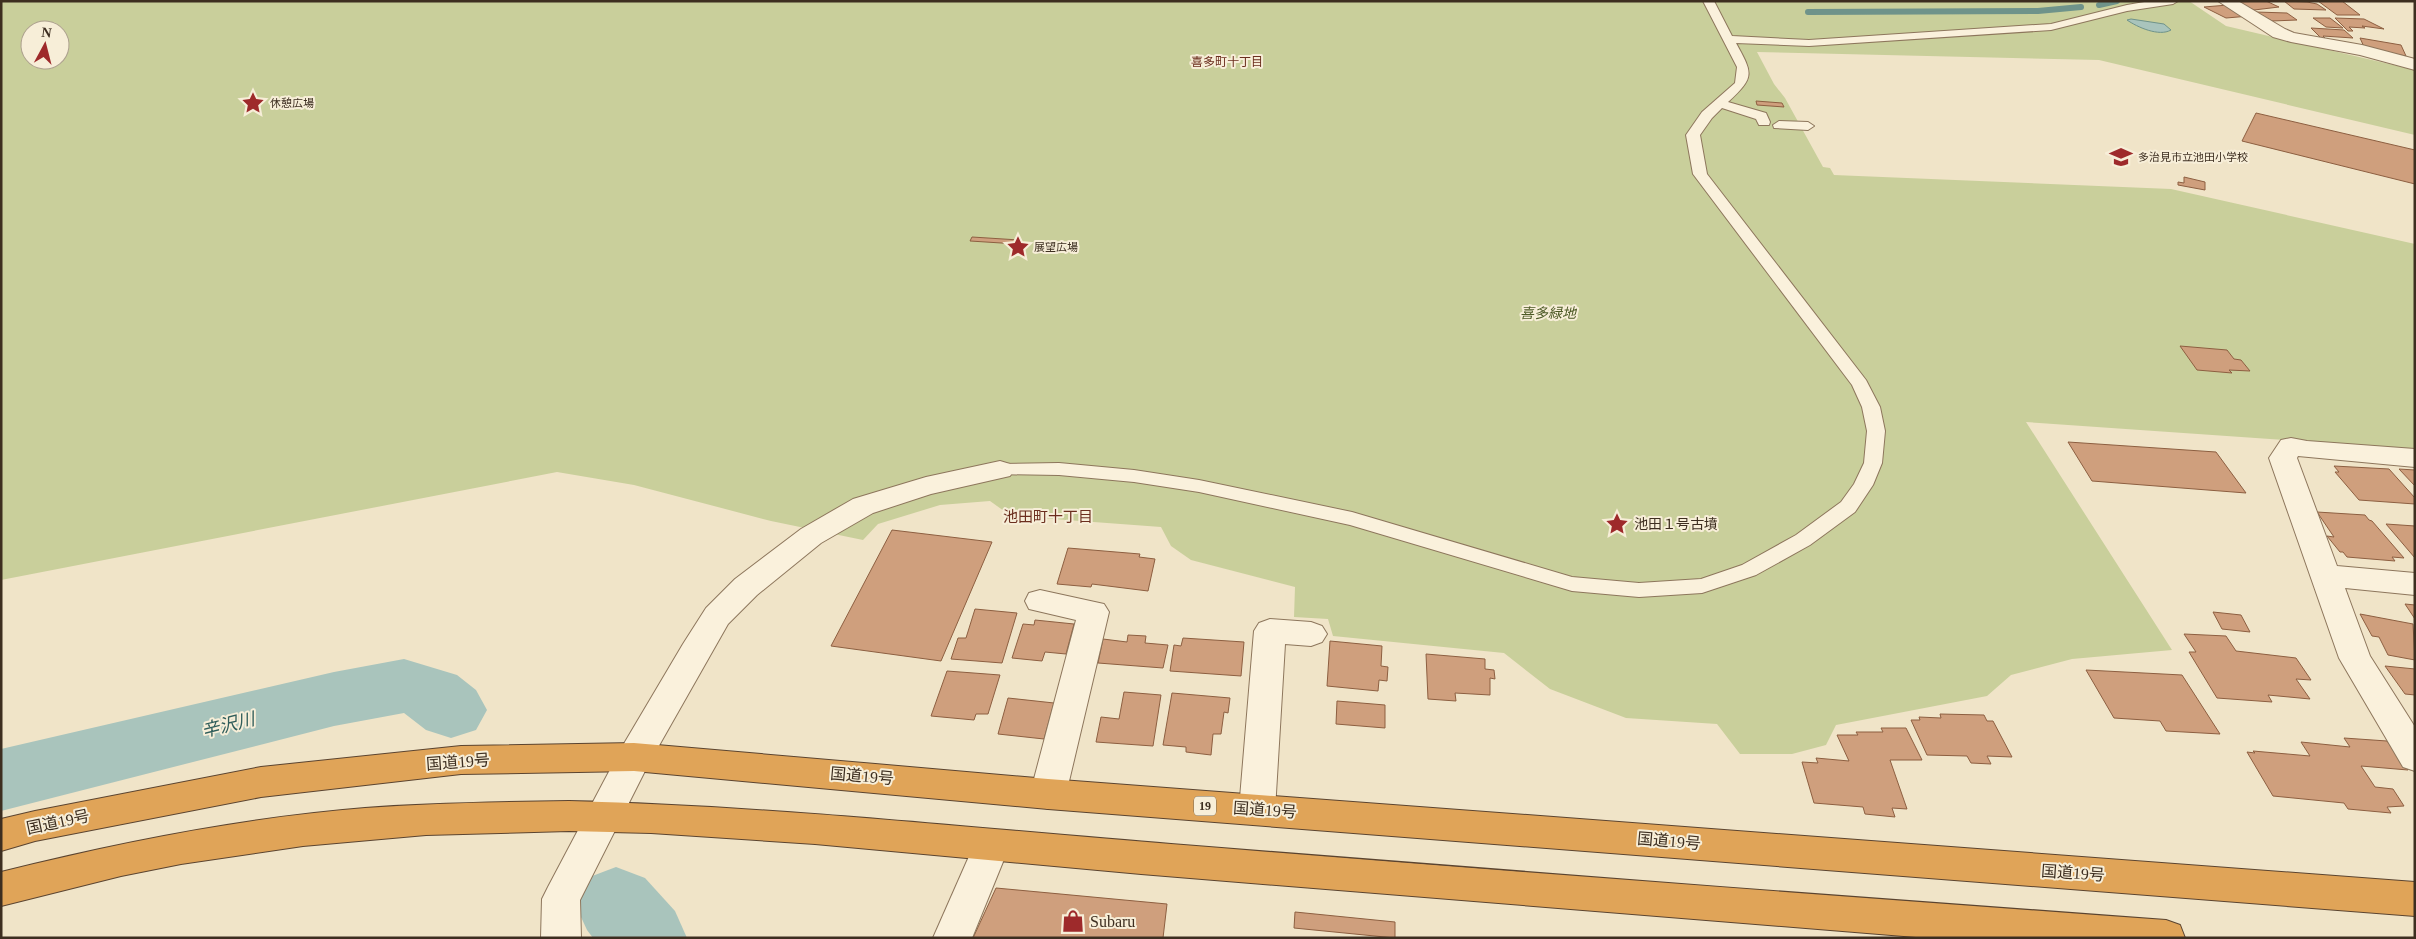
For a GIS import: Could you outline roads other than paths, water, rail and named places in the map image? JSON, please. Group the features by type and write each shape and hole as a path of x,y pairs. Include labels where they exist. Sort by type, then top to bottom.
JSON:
{"highway":[{"name":"国道19号","path":"1,836 35,826 261,782 461,760 634,757 1048,794 2415,899"},
{"path":"1,889 45,877 213,842 356,824 486,817 602,817 812,828 991,846 2166,938"}],"street":[{"path":"2226,1 2279,33 2291,37 2362,50 2415,65"},
{"path":"2415,458 2307,450 2290,446 2283,458 2355,658 2415,757"},
{"path":"561,938 561,899 634,757 694,652 717,616 746,587 811,536 864,506 926,486 1000,470"},
{"path":"2325,576 2415,584"},
{"path":"1040,601 1093,612 1048,794"},
{"path":"1258,810 1270,631 1312,634"},
{"path":"952,938 991,846"}],"lane":[{"path":"1000,470 1068,470 1134,476 1200,486 1352,519 1572,584 1639,590 1702,586 1750,570 1803,540 1848,507 1863,485 1873,463 1876,431 1871,407 1860,384 1700,174 1693,135 1707,115 1741,84 1743,67 1730,39 1708,1"},
{"path":"1730,39 1810,43 2051,27 2127,8 2173,1"},
{"path":"1721,104 1761,116 1764,122"},
{"path":"1779,124 1808,126"}],"water":[{"path":"2127,20 2164,24 2171,30 2154,32 2136,26"}],"waterway":[{"path":"2099,5 2117,1"},
{"path":"1808,12 2038,11 2081,7"},
{"name":"辛沢川","path":"1,780 334,699 404,686 432,694 451,710"},
{"name":"辛沢川","path":"616,904 645,938"}],"place":[{"name":"休憩広場","path":"253,103"},
{"name":"多治見市立池田小学校","path":"2121,157"},
{"name":"展望広場","path":"1018,247"},
{"name":"池田１号古墳","path":"1617,524"},
{"name":"Subaru","path":"1073,921"}],"district":[{"name":"喜多町十丁目","path":"1227,62"},
{"name":"池田町十丁目","path":"1048,517"}],"park label":[{"name":"喜多緑地","path":"1548,313"}]}
